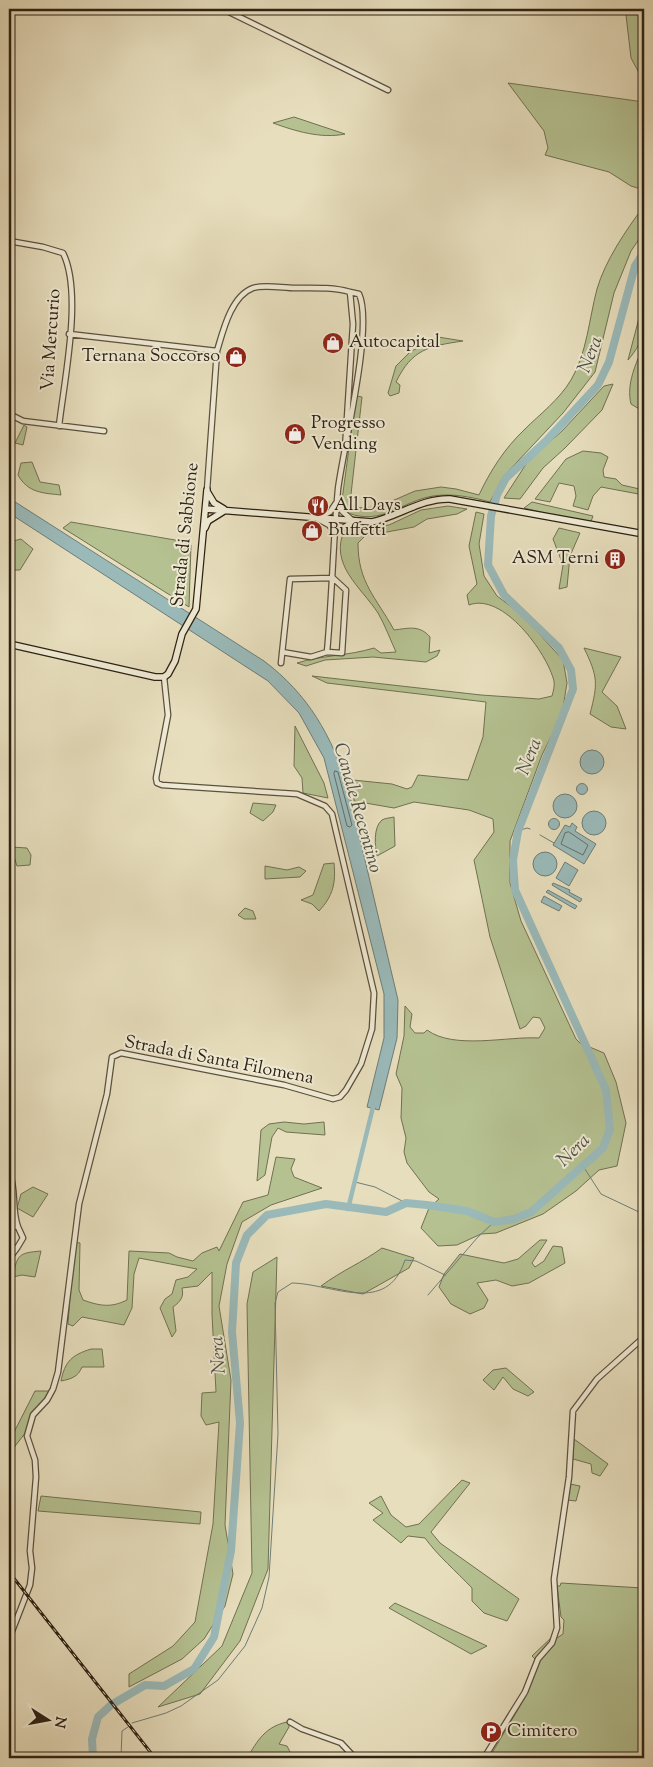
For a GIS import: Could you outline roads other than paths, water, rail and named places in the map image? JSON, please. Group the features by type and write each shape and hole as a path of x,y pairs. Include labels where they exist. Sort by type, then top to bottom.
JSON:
{"main road":[{"name":"Strada di Sabbione","path":"164,677 175,661 184,630 194,614 198,597 207,490"},
{"path":"207,490 214,503 226,510"},
{"path":"206,509 353,521 385,519 431,500 462,501 644,534"},
{"path":"203,532 208,521 226,510"},
{"path":"9,644 155,677 164,677"}],"street":[{"path":"223,9 388,90"},
{"name":"Via Mercurio","path":"9,242 44,247 63,253 71,286 69,334 59,426"},
{"name":"Strada di Sabbione","path":"207,490 217,351 226,322 241,296 254,287 318,288 350,292"},
{"path":"327,652 337,502 360,363 364,308 359,294 350,292 353,324 345,449"},
{"path":"69,334 217,351"},
{"path":"9,414 23,422 104,431"},
{"path":"317,518 330,512 337,502"},
{"path":"335,534 353,521 342,511 337,502"},
{"path":"317,518 329,525 335,534"},
{"path":"281,663 282,652 290,579 333,578 346,590 342,653 327,652 311,657 282,652"},
{"name":"Strada di Santa Filomena","path":"9,1639 30,1585 32,1568 30,1551 36,1477 35,1460 27,1436 33,1414 47,1400 53,1389 58,1372 79,1204 107,1094 112,1056 120,1053 284,1085 333,1099 340,1097 346,1090 361,1064 372,1029 374,993 332,814 325,806 297,794 162,785 158,783 156,778 168,716 164,677"},
{"path":"9,1172 16,1197 13,1214 23,1238 9,1260"},
{"path":"9,1196 16,1197"},
{"path":"9,1225 18,1227"},
{"path":"9,1249 17,1248"},
{"path":"484,1758 525,1692 538,1659 556,1636 558,1628 554,1579 569,1477 573,1411 597,1379 644,1338"},
{"path":"9,1374 12,1380 9,1387"},
{"path":"290,1722 302,1729 341,1743 356,1758"}],"water":[{"path":"9,498 264,661 293,687 317,717 342,769 348,788 398,1000 397,1038 379,1110 375,1109 374,1104 371,1108 367,1107 384,1038 384,994 324,758 299,713 268,681 9,513"},
{"path":"592,750 601,753 604,762 601,771 592,774 583,771 580,762 583,753"},
{"path":"580,784 584,784 587,789 586,793 580,794 577,791 577,787"},
{"path":"565,794 574,797 577,806 574,815 565,818 556,815 553,806 556,797"},
{"path":"594,811 603,814 606,823 603,832 594,835 585,832 582,823 585,814"},
{"path":"554,818 560,824 554,830 548,824"},
{"path":"572,823 577,827 575,831 596,844 584,864 553,845 565,825 570,827"},
{"path":"545,852 554,855 557,864 554,873 545,876 536,873 533,864 536,855"},
{"path":"565,862 578,870 569,886 556,878"},
{"path":"553,883 570,890 569,892 582,899 580,902 552,885"},
{"path":"548,890 577,906 575,909 546,892"},
{"path":"544,896 562,906 559,911 541,902"}],"waterway":[{"name":"Nera","path":"93,1758 92,1739 98,1717 111,1705 145,1685 164,1686 194,1669 214,1637 231,1551 240,1423 232,1332 236,1263 247,1235 267,1215 326,1204 386,1212 406,1203 467,1211 494,1222 514,1219 531,1212 603,1148 610,1129 606,1090 515,890 513,860 518,831 573,689 571,670 559,648 504,595 488,565 491,516 497,495 506,478 546,441 598,385 609,362 635,266 644,252"},
{"path":"518,831 530,829"},
{"path":"540,835 554,843"},
{"name":"Canale Recentino","path":"348,1209 375,1099"},
{"path":"583,1166 601,1194 641,1213"},
{"name":"Canale Recentino","path":"355,1182 375,1187 406,1203"},
{"path":"428,1295 477,1238 494,1222"},
{"path":"132,1723 166,1713 181,1706 218,1680 245,1646 262,1608 269,1577 278,1434 275,1303 278,1292 292,1283 357,1293 372,1292 386,1287 397,1277 405,1260 416,1261 445,1275"},
{"path":"121,1758 122,1731 128,1727"}],"railway":[{"path":"9,1572 155,1758"}],"place":[{"name":"Autocapital","path":"333,343"},
{"name":"Ternana Soccorso","path":"236,357"},
{"name":"Progresso Vending","path":"295,434"},
{"name":"All Days","path":"318,506"},
{"name":"Buffetti","path":"312,531"},
{"name":"ASM Terni","path":"615,559"},
{"name":"Cimitero","path":"491,1732"}]}
